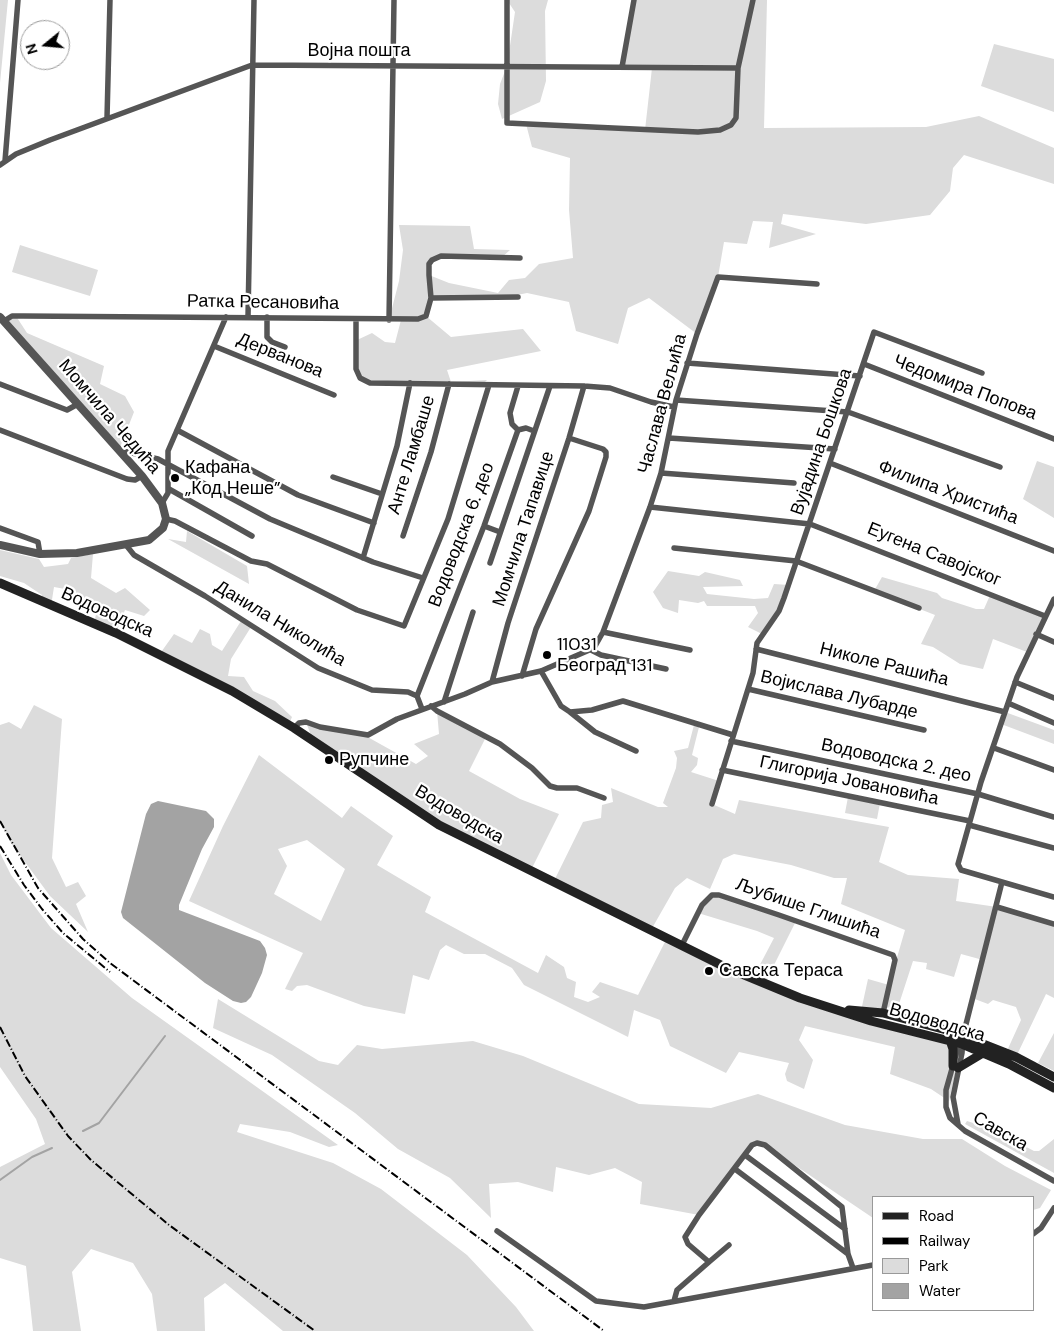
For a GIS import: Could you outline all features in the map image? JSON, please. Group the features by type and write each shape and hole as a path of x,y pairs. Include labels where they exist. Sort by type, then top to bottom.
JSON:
{"main road":[{"name":"Водоводска","path":"0,583 116,634 232,691 294,728 439,826 564,890 765,985 871,1021 950,1040 962,1040 982,1053 1054,1088"},
{"name":"Водоводска","path":"836,1009 883,1013 1016,1057 1054,1077"},
{"path":"950,1040 956,1067 982,1053"}],"street":[{"path":"2,163 18,0"},
{"path":"108,118 110,0"},
{"path":"248,317 254,0"},
{"path":"389,320 394,0"},
{"path":"507,0 507,123 698,132 720,130 730,125 736,118 738,68 753,0"},
{"path":"622,67 634,0"},
{"name":"Војна пошта","path":"2,163 24,150 252,66 393,65 738,68"},
{"path":"356,319 418,319 426,316 431,298 429,275 432,260 441,256 520,258"},
{"name":"Часлава Вељића","path":"591,650 603,632 662,473 675,404 687,363 718,277 817,284"},
{"path":"431,298 518,297"},
{"name":"Ратка Ресановића","path":"2,319 12,316 356,319 356,369 360,378 370,383 584,386 610,388 651,402 848,412 1000,467"},
{"path":"162,503 167,497 169,489 168,451 226,317"},
{"path":"267,317 268,337 272,342 285,346"},
{"name":"Момчила Чедића","path":"2,319 142,476 162,503 166,519"},
{"name":"Вујадина Бошкова","path":"712,804 753,674 756,649 762,634 779,610 810,524 874,332 982,373"},
{"name":"Дерванова","path":"214,346 334,395"},
{"path":"687,363 860,376"},
{"name":"Чедомира Попова","path":"864,364 1054,439"},
{"path":"363,558 397,446 410,383"},
{"path":"0,384 68,410 78,404"},
{"name":"Анте Ламбаше","path":"402,536 431,452 449,384"},
{"path":"0,545 40,554 65,555 126,545 154,538 163,528 166,519 175,521 251,561 261,562 357,610 404,626 448,519 489,385"},
{"path":"518,386 510,413 512,424 518,430 526,428 534,431"},
{"path":"490,563 550,386"},
{"name":"Момчила Тапавице","path":"492,682 508,623 569,438 584,386"},
{"path":"0,430 127,478 135,480 142,476"},
{"path":"177,430 298,495 374,523"},
{"name":"Водоводска 6. део","path":"417,696 484,526 518,430"},
{"path":"522,676 542,613 589,511 606,456 606,452 603,450 569,438"},
{"path":"669,438 834,449"},
{"path":"119,450 151,457 270,519 363,558 423,578"},
{"name":"Филипа Христића","path":"830,464 1054,551"},
{"path":"662,473 794,483"},
{"path":"333,476 382,494"},
{"path":"169,489 252,536"},
{"name":"Еугена Савојског","path":"650,507 810,524 1045,616"},
{"path":"484,526 500,532"},
{"path":"0,528 38,542 40,554"},
{"name":"Данила Николића","path":"126,545 134,555 330,674 372,690 408,692 417,696"},
{"path":"674,548 796,561 919,608"},
{"path":"1054,599 1015,682 978,794 959,868 1054,897"},
{"path":"444,702 473,612"},
{"path":"603,632 690,650"},
{"path":"1036,634 1054,642"},
{"name":"Николе Рашића","path":"756,649 1005,712"},
{"path":"294,728 299,723 306,722 364,736 422,709 492,682 541,671 591,650 601,655 666,669"},
{"path":"541,671 561,706 596,732 636,751"},
{"path":"1015,682 1054,698"},
{"name":"Војислава Лубарде","path":"748,688 924,730"},
{"path":"417,696 422,709"},
{"name":"Водоводска 2. део","path":"570,712 586,711 623,701 732,738 978,794 1054,817"},
{"path":"1008,703 1054,723"},
{"path":"431,706 437,712 500,744 532,768 550,786 577,788 604,798"},
{"path":"994,748 1054,770"},
{"name":"Глигорија Јовановића","path":"722,770 970,823 1054,848"},
{"name":"Савска","path":"1002,882 962,1040 957,1051 956,1067 946,1090 946,1107 950,1118 964,1131 1054,1181"},
{"name":"Љубише Глишића","path":"682,945 702,905 712,895 719,895 787,918 894,955 895,960 883,1013"},
{"path":"997,907 1054,924"},
{"path":"709,1262 688,1244 685,1238 699,1215 752,1145 757,1143 765,1145 842,1207 848,1254 853,1268"},
{"path":"745,1155 845,1229"},
{"path":"735,1168 848,1254"},
{"path":"1034,1233 1041,1228 1054,1208"},
{"path":"497,1231 596,1301 644,1307 872,1265"},
{"path":"674,1301 678,1290 729,1245"}],"green space":[{"path":"0,0 8,0 0,83"},
{"path":"507,0 548,0 545,11 546,81 540,102 502,119 498,104 500,84 507,66 515,12"},
{"path":"634,0 767,0 764,128 926,127 979,116 1054,148 1054,184 964,155 953,168 950,191 930,215 866,224 783,214 781,224 816,234 769,248 773,222 753,221 747,244 724,242 718,277 697,334 649,298 628,308 618,344 576,331 569,302 527,293 502,298 432,298 426,316 451,337 523,329 541,351 447,370 451,382 487,380 483,384 370,383 357,373 357,340 372,333 385,342 395,343 401,320 389,320 399,281 403,250 399,225 470,226 474,249 510,250 501,258 441,256 432,260 429,275 449,283 498,293 509,280 525,278 539,264 573,258 569,210 570,158 532,147 526,124 645,130 652,68 622,67"},
{"path":"994,44 1054,59 1054,112 981,86"},
{"path":"20,245 98,270 90,296 12,272"},
{"path":"16,316 27,333 104,366 100,384 125,396 134,412 119,450 4,321"},
{"path":"1037,461 1054,467 1054,518 1023,499"},
{"path":"187,531 247,566 249,584 168,539 186,542"},
{"path":"0,550 39,559 44,567 68,564 71,558 93,554 91,578 116,593 125,588 150,610 144,616 125,610 116,633 94,624 97,609 94,602 76,598 76,591 54,587 51,606 40,601 42,595 24,583 0,576"},
{"path":"668,571 699,576 705,572 740,580 743,586 703,587 707,594 754,599 768,598 774,584 789,585 784,598 762,634 748,627 758,613 755,606 707,606 704,601 698,603 679,600 678,613 663,608 653,592"},
{"path":"882,577 937,593 942,598 976,609 984,609 991,593 1045,616 1027,652 993,639 983,669 960,664 933,647 921,644 935,615 874,591"},
{"path":"241,621 251,627 231,659 228,676 244,677 253,691 275,701 292,717 289,724 159,655 174,634 192,643 200,629 210,634 212,645 222,651"},
{"path":"34,705 62,719 52,858 66,887 78,882 86,896 76,904 88,932 50,896 11,843 0,821 0,725 9,722 21,729"},
{"path":"437,711 486,737 469,771 520,799 559,814 530,872 482,848 313,741 306,722 364,735 416,764 428,756 414,744 439,734"},
{"path":"1005,712 1054,730 1054,744 1001,724"},
{"path":"694,725 699,727 692,755 698,758 697,765 691,772 719,781 712,804 735,814 739,800 889,827 879,862 908,875 959,879 956,901 997,907 1054,924 1054,998 1046,994 1016,1057 1006,1053 1021,1020 1016,1007 993,1000 988,1004 972,998 983,960 961,954 954,977 926,969 927,963 913,961 899,1004 884,1009 861,1011 868,979 889,985 905,930 841,904 847,878 834,878 791,865 734,854 723,859 710,889 687,878 675,888 651,930 553,883 583,822 601,818 602,805 613,802 611,788 658,807 668,807 663,803 676,768 677,758 674,751 688,748"},
{"path":"259,755 342,818 351,806 393,836 377,865 431,897 425,912 538,973 546,955 564,967 567,978 576,982 574,997 588,1002 600,997 592,992 600,982 638,995 667,938 765,985 950,1040 953,1049 955,1075 949,1101 931,1089 890,1074 895,1047 805,1026 799,1040 813,1060 804,1089 787,1081 785,1074 789,1063 739,1052 726,1073 670,1046 660,1020 634,1010 628,1037 524,985 512,968 485,954 464,954 446,945 440,950 429,980 413,975 405,1014 364,1006 307,985 297,986 292,991 285,989 303,953 189,901 223,826","holes":["307,840 345,869 321,921 274,894 287,866 278,849"]},
{"path":"848,797 880,803 877,819 845,813"},
{"path":"0,853 11,875 51,928 132,998 338,1145 329,1147 290,1132 240,1124 237,1132 333,1163 381,1189 467,1255 516,1307 534,1331 283,1331 225,1283 204,1298 205,1331 157,1331 152,1294 133,1263 91,1249 72,1272 81,1331 33,1331 26,1266 0,1258 0,1167 45,1144 36,1119 0,1067"},
{"path":"712,895 796,921 766,981 754,976 774,938 698,913"},
{"path":"218,999 319,1061 338,1065 357,1045 382,1049 473,1041 523,1056 639,1104 711,1108 758,1094 845,1125 923,1139 962,1139 1005,1166 1051,1190 1040,1208 1034,1210 1034,1196 872,1196 872,1217 765,1145 757,1143 699,1215 640,1204 642,1182 615,1168 589,1175 556,1167 553,1192 518,1182 489,1184 491,1218 450,1178 398,1149 355,1113 272,1055 213,1028"},
{"path":"1054,1033 1054,1071 1038,1063"},
{"path":"967,1121 992,1129 1034,1151 1039,1151 1054,1139 1054,1173 965,1124"}],"water":[{"path":"158,801 206,811 214,819 214,827 202,849 179,905 179,910 260,941 267,955 262,973 251,997 246,1002 233,1001 205,983 123,918 121,912 146,814 151,804"}],"waterway":[{"path":"83,1131 99,1123 165,1036"},
{"path":"0,1180 32,1157 52,1148"}],"railway":[{"path":"0,821 38,888 83,939 110,963 604,1331"},
{"path":"0,846 24,885 42,909 63,933 110,972"},
{"path":"0,1027 25,1076 68,1136 91,1160 169,1225 315,1331"}],"place":[{"name":"Кафана „Код Неше”","path":"175,478"},
{"name":"11031 Београд 131","path":"547,655"},
{"name":"Рупчине","path":"329,760"},
{"name":"Савска Тераса","path":"709,971"}]}
